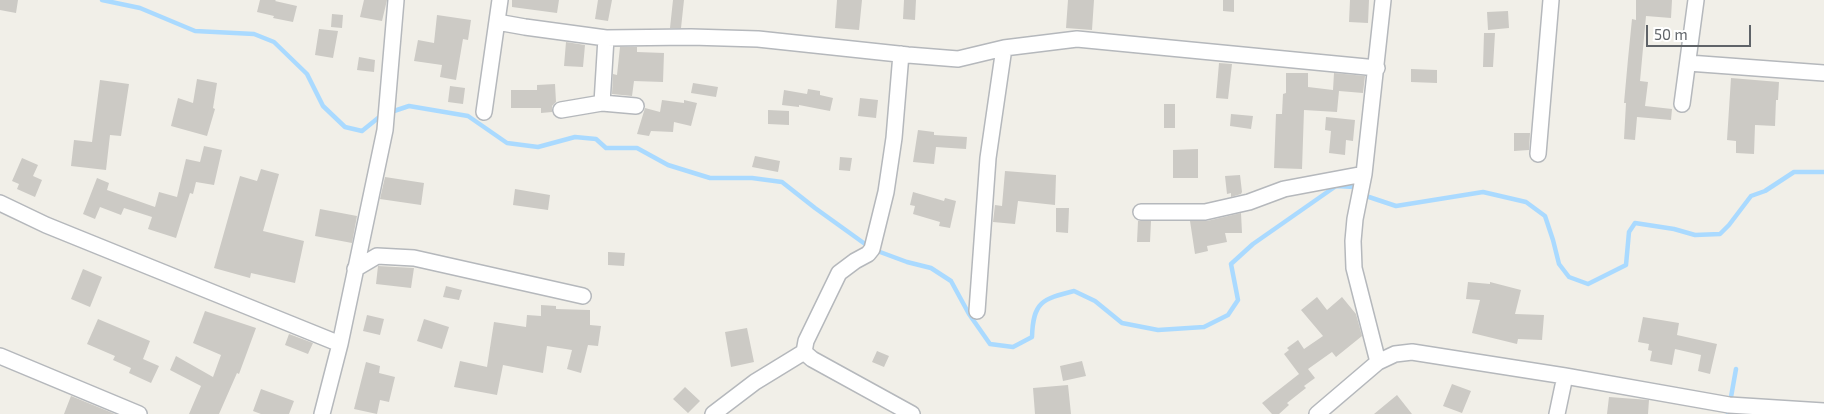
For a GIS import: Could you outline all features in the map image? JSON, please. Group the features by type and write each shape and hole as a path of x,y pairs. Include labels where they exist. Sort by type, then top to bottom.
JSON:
{"street":[{"path":"322,414 340,344 385,130 396,0"},
{"path":"484,112 500,0"},
{"path":"1378,362 1354,268 1353,241 1377,68 1383,0"},
{"path":"1538,154 1551,0"},
{"path":"1682,104 1696,0"},
{"path":"497,22 525,28 606,38 691,36 758,39 958,59 1004,48 1077,39 1377,68"},
{"path":"602,103 606,38"},
{"path":"977,312 988,158 1004,48"},
{"path":"713,414 756,382 804,352 806,341 839,273 868,254 872,249 886,192 894,138 901,54"},
{"path":"1688,63 1824,72"},
{"path":"561,110 602,103 636,106"},
{"path":"1140,212 1205,212 1249,202 1284,189 1363,179"},
{"path":"0,203 46,224 340,344"},
{"path":"355,269 377,256 414,258 583,296"},
{"path":"804,352 812,359 912,414"},
{"path":"1317,414 1378,362 1395,354 1412,352 1565,376 1729,405 1824,411"},
{"path":"0,356 140,414"},
{"path":"1557,414 1565,376"}],"building":[{"path":"0,0 18,0 16,13 0,10"},
{"path":"260,0 276,0 297,6 293,22 257,12"},
{"path":"364,0 387,0 382,21 360,17"},
{"path":"512,0 559,0 557,13 512,7"},
{"path":"598,0 612,0 608,21 595,19"},
{"path":"673,0 684,0 681,28 670,28"},
{"path":"837,0 862,0 859,30 835,28"},
{"path":"904,0 916,0 915,20 903,19"},
{"path":"1068,0 1094,0 1092,30 1066,28"},
{"path":"1223,0 1234,0 1234,12 1223,11"},
{"path":"1350,0 1369,0 1368,23 1349,22"},
{"path":"1636,0 1672,0 1671,18 1646,16 1640,81 1648,82 1645,106 1672,109 1671,120 1637,117 1635,140 1624,139 1626,103 1624,103 1632,19 1636,20"},
{"path":"1508,11 1509,28 1488,30 1487,12"},
{"path":"332,14 343,15 342,28 331,27"},
{"path":"437,15 471,20 468,40 463,39 456,80 440,77 442,65 414,61 418,40 434,43"},
{"path":"319,29 338,31 333,58 315,55"},
{"path":"1484,33 1495,33 1493,67 1483,67"},
{"path":"566,42 585,45 583,67 564,66"},
{"path":"620,47 637,47 637,52 664,53 663,82 634,81 632,96 612,94 613,74 617,75"},
{"path":"359,57 375,60 374,72 357,70"},
{"path":"1219,63 1232,64 1228,99 1216,98"},
{"path":"1411,69 1437,70 1437,83 1411,82"},
{"path":"1286,73 1308,73 1308,87 1333,90 1334,73 1365,76 1363,93 1339,91 1337,112 1304,110 1302,169 1274,168 1276,114 1282,114 1283,94 1286,93"},
{"path":"1731,78 1779,82 1775,126 1755,125 1754,154 1736,153 1736,141 1727,140"},
{"path":"197,79 217,83 213,108 215,109 207,136 171,126 178,98 193,103"},
{"path":"100,80 129,84 121,136 110,135 106,170 71,166 74,140 92,142"},
{"path":"693,83 718,87 716,97 691,93"},
{"path":"555,84 556,102 552,106 552,112 541,113 541,108 511,108 511,90 537,90 537,85"},
{"path":"450,86 465,88 463,104 448,102"},
{"path":"808,89 820,91 820,95 833,98 830,111 799,105 799,107 782,105 784,90 807,94"},
{"path":"860,98 878,100 876,118 858,116"},
{"path":"662,100 684,103 684,100 697,103 691,126 674,122 673,132 651,131 649,136 637,134 645,108 660,112"},
{"path":"1164,104 1175,104 1175,128 1164,128"},
{"path":"768,110 789,111 789,125 768,124"},
{"path":"1231,114 1253,116 1251,129 1230,126"},
{"path":"1326,117 1355,120 1353,141 1346,140 1345,155 1329,153 1331,131 1325,130"},
{"path":"918,130 934,132 934,135 967,137 966,149 936,147 934,164 913,162"},
{"path":"1514,133 1530,133 1529,150 1514,151"},
{"path":"204,146 222,150 214,185 196,182 193,194 190,193 176,238 148,229 152,217 124,208 121,215 100,207 95,219 83,214 97,178 109,183 107,190 155,207 159,192 177,197 186,159 200,162"},
{"path":"1198,149 1198,178 1173,178 1173,150"},
{"path":"755,156 780,161 778,172 752,167"},
{"path":"840,157 852,158 850,171 839,170"},
{"path":"22,158 38,165 33,176 42,180 35,197 17,189 19,184 12,181"},
{"path":"261,169 279,174 263,231 304,241 295,283 251,273 250,278 214,268 240,176 257,181"},
{"path":"1005,171 1056,175 1055,205 1018,201 1015,224 993,222 995,205 1002,206"},
{"path":"1240,175 1242,192 1231,197 1231,193 1227,194 1225,176"},
{"path":"385,177 424,183 421,205 380,199"},
{"path":"515,189 550,195 548,210 513,205"},
{"path":"913,192 944,201 945,198 956,201 950,228 939,226 940,222 913,214 915,206 910,205"},
{"path":"1056,208 1069,208 1068,233 1056,232"},
{"path":"320,209 357,216 352,243 315,236"},
{"path":"1241,213 1242,233 1225,233 1227,242 1207,246 1208,251 1195,254 1190,221 1207,221"},
{"path":"1138,221 1151,221 1150,242 1137,242"},
{"path":"608,252 625,253 624,266 608,265"},
{"path":"378,266 414,268 411,288 376,284"},
{"path":"83,269 102,277 90,307 71,299"},
{"path":"1468,282 1490,284 1490,282 1521,290 1515,314 1544,315 1542,340 1518,339 1517,344 1472,333 1480,300 1466,299"},
{"path":"446,286 462,290 459,300 443,297"},
{"path":"1317,297 1327,310 1342,297 1356,314 1362,336 1336,357 1332,352 1308,369 1315,378 1287,403 1289,405 1279,414 1272,414 1262,403 1299,374 1284,354 1289,350 1287,348 1298,340 1304,349 1323,336 1301,310"},
{"path":"541,305 556,306 556,309 590,310 590,325 601,326 598,346 588,345 581,373 567,369 572,350 547,346 543,373 503,365 497,395 454,387 460,361 487,367 494,322 526,327 527,315 541,316"},
{"path":"205,311 256,328 239,374 237,373 219,414 189,414 201,386 170,370 176,356 213,377 221,355 193,343"},
{"path":"367,315 384,319 380,335 363,331"},
{"path":"1643,317 1679,323 1677,335 1717,344 1710,374 1698,371 1701,355 1675,349 1672,365 1650,361 1652,351 1648,350 1649,344 1638,342"},
{"path":"98,319 150,341 143,359 159,366 151,383 129,373 131,368 113,360 115,356 87,344"},
{"path":"424,319 449,327 442,349 417,341"},
{"path":"747,328 754,362 731,367 725,332"},
{"path":"289,334 313,343 308,354 285,345"},
{"path":"877,351 889,356 884,367 872,362"},
{"path":"1082,361 1086,376 1063,381 1060,366"},
{"path":"366,362 380,366 379,373 395,377 389,402 380,400 377,414 354,409"},
{"path":"1452,384 1471,391 1462,413 1443,406"},
{"path":"1068,385 1071,414 1035,414 1033,388"},
{"path":"685,387 700,401 688,413 673,399"},
{"path":"261,389 294,401 289,414 261,414 253,411"},
{"path":"1397,395 1412,414 1374,414"},
{"path":"71,396 115,414 64,414"},
{"path":"1609,397 1649,400 1648,414 1607,414"}],"waterway":[{"path":"102,0 140,8 195,31 254,34 274,42 307,74 323,106 345,127 362,131 383,114"},
{"path":"391,112 409,106 468,116 507,143 538,147 575,137 596,139 606,148 637,148 668,165 710,178 752,178 782,182 872,249 907,262 931,268 951,281 969,314 990,344 1013,347 1032,337 1034,316 1041,304 1054,297 1074,291 1095,301 1122,323 1158,330 1204,327 1228,315 1238,300 1231,264 1253,244 1336,186 1355,187 1357,190"},
{"path":"1363,195 1396,206 1483,192 1526,202 1545,216 1559,264 1569,277 1588,284 1626,265 1629,232 1635,223 1674,229 1695,235 1720,234 1751,196 1765,191 1794,172 1824,172"},
{"path":"1728,414 1736,369"}]}
